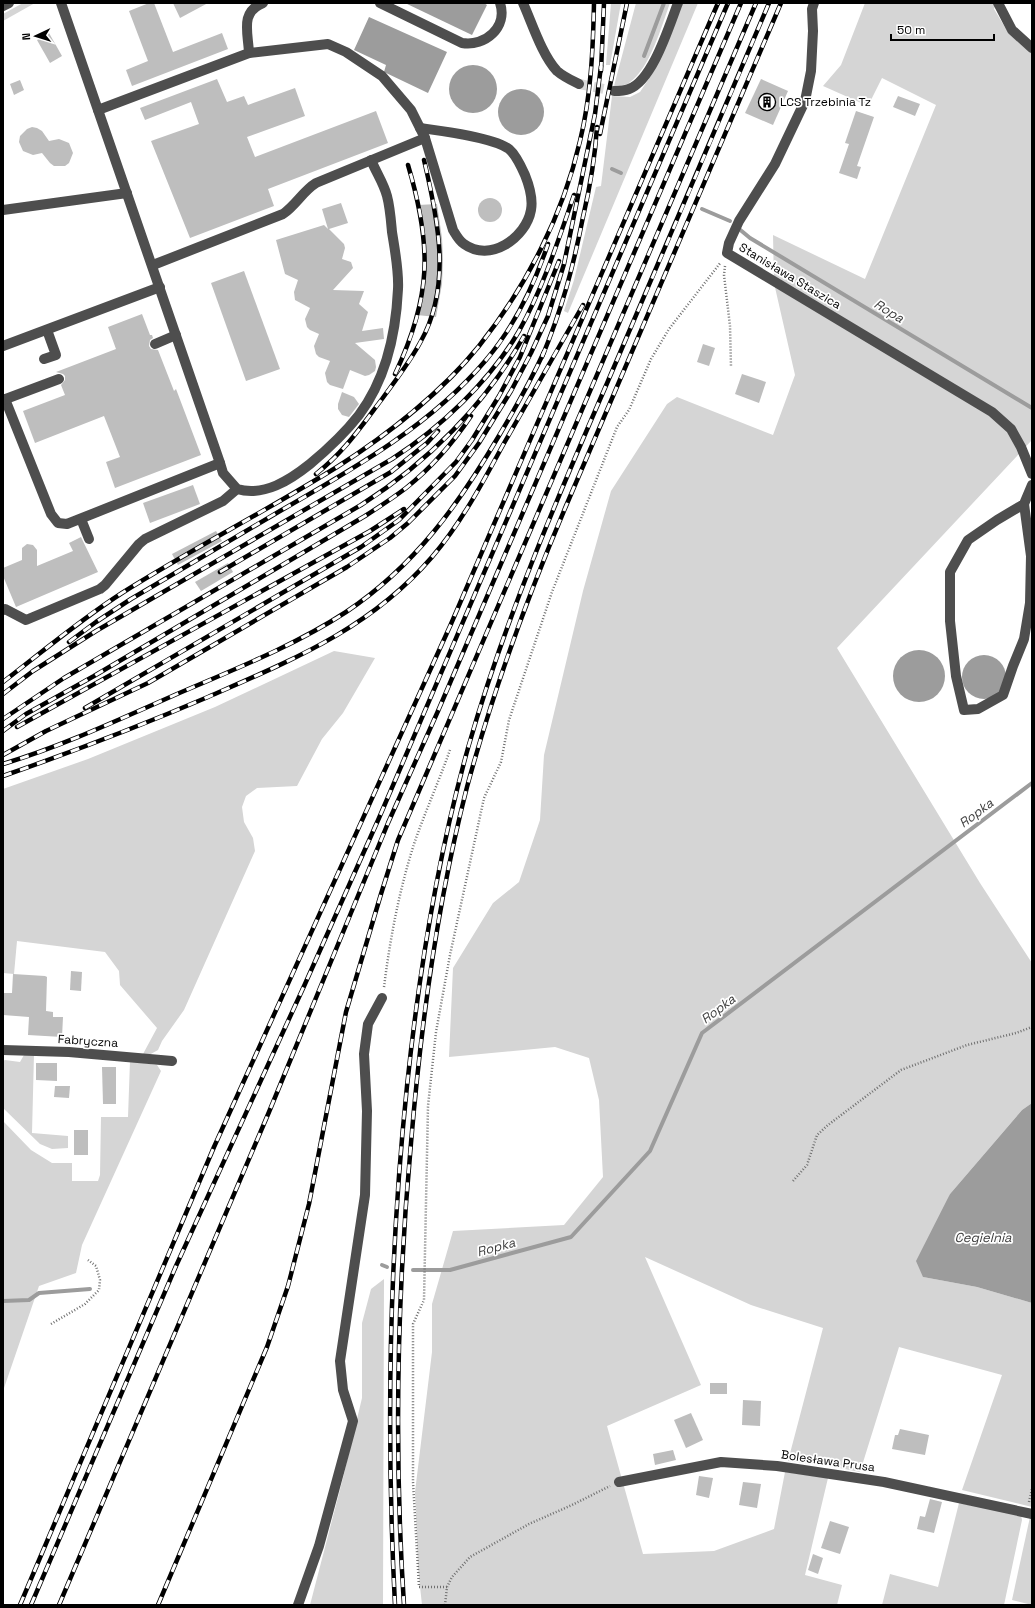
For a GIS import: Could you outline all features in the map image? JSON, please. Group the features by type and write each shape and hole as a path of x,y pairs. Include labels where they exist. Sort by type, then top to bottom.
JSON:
{"street":[{"path":"3,6 9,3"},
{"path":"61,3 153,265 223,473 237,489 254,492 267,489 296,475 334,443 360,414 377,385 384,369 394,325 398,288 395,248 387,196 371,160"},
{"path":"249,53 248,15 255,6 263,3"},
{"path":"380,3 462,43 469,44 486,40 494,33 500,23 502,15 500,3"},
{"path":"523,3 552,65 561,74 579,84"},
{"path":"614,91 630,89 645,75 662,44 678,3"},
{"name":"Stanisława Staszica","path":"814,3 812,9 813,31 811,72 805,101 776,164 739,221 729,243 727,254 992,412 1010,429 1021,447 1032,474"},
{"path":"998,3 1012,30 1032,48"},
{"path":"98,110 249,53 328,44 346,52 382,76 411,110 420,128 426,138 453,230 458,238 466,246 479,250 489,250 502,246 514,239 523,230 527,222 531,211 532,199 527,180 520,164 509,149 493,142 474,137 420,128"},
{"path":"153,265 283,214 290,209 310,186 426,138"},
{"path":"3,210 127,193"},
{"path":"3,346 160,287"},
{"path":"44,359 56,355 47,330"},
{"path":"155,344 176,335"},
{"path":"59,379 4,400 54,520 58,523 67,524 81,519 220,463"},
{"path":"1024,504 968,540 950,572 950,621 956,676 964,710 978,709 1003,695 1024,640 1030,604 1031,556 1024,504 1032,484"},
{"path":"3,610 5,609 26,620 100,588 105,585 139,544 145,539 223,501 237,489"},
{"path":"81,519 89,539"},
{"path":"298,1605 319,1546 353,1421 343,1390 340,1361 365,1194 367,1111 364,1054 368,1024 382,998"},
{"name":"Fabryczna","path":"3,1050 70,1052 172,1061"},
{"name":"Bolesława Prusa","path":"619,1482 721,1462 777,1466 884,1482 1032,1514"}],"path":[{"path":"727,254 724,275 730,326 731,366"},
{"path":"447,1587 419,1587 413,1482 413,1324 424,1300 423,1279 428,1106 436,1032 450,955 484,798 501,762 510,720 552,592 617,427 629,410 651,359 669,329 727,254"},
{"path":"382,998 389,946 414,844 450,750"},
{"path":"793,1181 807,1165 817,1135 901,1070 967,1045 1016,1034 1032,1027"},
{"path":"51,1324 85,1304 99,1290 100,1280 96,1266 88,1260"},
{"path":"445,1605 447,1587 452,1577 470,1557 529,1524 619,1482"}],"shaded area":[{"path":"23,3 35,3 3,21 3,14"},
{"path":"611,3 621,3 610,65 606,65"},
{"path":"636,3 670,3 659,35 649,57 637,76 627,84 614,86"},
{"path":"683,3 698,3 568,313 564,311 574,280 596,187 601,186 612,96 630,97 640,92 654,71 666,46"},
{"path":"865,3 996,3 994,9 1009,34 1032,54 1032,440 837,648 980,883 1032,963 1032,1103 1022,1110 950,1194 923,1277 977,1287 1032,1303 1032,1507 962,1490 1002,1375 899,1347 860,1472 829,1466 788,1461 823,1328 751,1305 645,1257 701,1385 607,1426 643,1554 714,1551 774,1529 785,1472 828,1478 805,1575 842,1585 837,1605 422,1605 418,1568 415,1492 432,1352 432,1304 453,1231 564,1225 603,1177 599,1100 589,1058 555,1047 449,1057 453,968 493,903 519,882 540,820 544,755 583,591 611,491 667,404 677,397 773,435 795,375 774,283 773,235 865,279 936,105 882,78 868,106 823,86 841,65"},
{"path":"334,651 375,658 343,713 322,739 297,786 257,788 246,796 242,807 244,822 253,838 255,851 184,1010 162,1041 158,1050 149,1055 143,1054 157,1028 120,985 119,971 105,952 17,941 14,974 3,973 3,789 88,759 215,707"},
{"path":"34,1054 32,1133 68,1136 68,1148 52,1149 40,1144 3,1108 3,1061 20,1062 24,1055"},
{"path":"130,1061 157,1065 161,1071 82,1245 76,1273 39,1286 3,1391 3,1121 31,1150 52,1163 72,1163 72,1181 98,1181 100,1175 101,1117 128,1117"},
{"path":"384,1279 383,1605 310,1605 362,1398 362,1323 371,1289"},
{"path":"959,1503 1021,1515 1022,1520 1004,1605 882,1605 890,1574 938,1587"},
{"path":"1030,1517 1032,1517 1032,1605 1012,1600"}],"water":[{"path":"405,3 484,3 487,5 472,35"},
{"path":"369,17 447,52 428,93 384,72 386,65 354,50"},
{"path":"468,65 478,65 490,72 497,84 497,94 490,106 478,113 468,113 460,109 453,102 449,94 449,84 453,76 460,69"},
{"path":"526,89 538,95 543,103 543,121 538,129 530,134 516,135 504,129 499,121 498,107 504,95 512,90"},
{"path":"919,650 933,654 941,662 945,676 941,690 933,698 919,702 905,698 897,690 893,676 897,662 905,654"},
{"path":"984,655 996,659 1002,665 1006,677 1002,689 996,695 984,699 972,695 966,689 962,677 966,665 972,659"},
{"name":"Cegielnia","path":"1032,1103 1032,1303 977,1287 923,1277 916,1261 950,1194 1022,1110"}],"building":[{"path":"149,3 154,3 173,52 222,33 228,49 132,86 126,70 148,61 129,11"},
{"path":"173,3 208,3 180,18"},
{"path":"49,33 62,56 50,63 37,40"},
{"path":"217,79 227,102 244,96 248,105 295,88 305,116 247,137 255,157 376,111 388,143 268,189 274,206 190,238 151,141 199,124 191,102 145,120 140,108"},
{"name":"LCS Trzebinia Tz","path":"761,79 788,91 773,125 745,113"},
{"path":"20,80 24,90 14,95 10,84"},
{"path":"898,96 920,104 915,116 893,107"},
{"path":"856,111 874,117 857,166 861,167 857,179 839,173 849,144 845,143"},
{"path":"32,127 42,131 49,141 59,139 69,143 73,153 69,163 65,166 54,166 42,153 33,155 23,151 19,142 20,136 27,129"},
{"path":"490,198 499,201 502,210 499,219 490,222 481,219 478,210 481,201"},
{"path":"341,203 348,223 329,229 344,244 345,248 342,259 351,262 353,268 333,290 364,291 359,304 368,312 362,331 383,328 384,339 355,343 375,360 375,371 365,376 350,370 343,389 330,385 327,382 325,373 330,361 319,357 316,354 314,346 319,334 307,327 305,319 310,308 295,300 294,292 298,280 285,274 276,240 324,225 328,229 322,209"},
{"path":"437,204 442,238 443,260 442,284 436,317 417,315 423,279 424,256 418,205"},
{"path":"244,271 280,369 246,381 211,283"},
{"path":"142,314 150,335 152,335 153,338 150,340 149,346 151,349 158,350 174,391 176,389 201,455 115,488 106,462 120,457 104,416 35,443 23,411 65,395 61,385 65,380 65,376 56,372 116,349 108,327"},
{"path":"703,344 715,348 709,366 697,362"},
{"path":"742,374 766,382 759,403 735,394"},
{"path":"342,392 354,397 359,404 349,417 342,415 338,409"},
{"path":"193,485 200,504 150,523 143,503"},
{"path":"216,531 222,541 178,565 172,554"},
{"path":"81,537 98,572 16,607 3,576 3,568 22,560 22,548 27,544 33,545 37,550 37,566 73,551 69,543"},
{"path":"228,563 233,572 201,591 195,582"},
{"path":"71,971 82,972 81,991 70,990"},
{"path":"13,974 47,977 46,1011 53,1012 53,1017 63,1017 62,1037 28,1035 29,1017 3,1015 3,993 12,993"},
{"path":"36,1063 57,1063 57,1081 36,1080"},
{"path":"102,1067 116,1067 116,1104 103,1104"},
{"path":"55,1086 70,1086 69,1098 54,1097"},
{"path":"74,1130 88,1130 88,1155 74,1155"},
{"path":"710,1383 727,1383 727,1394 710,1394"},
{"path":"743,1400 761,1401 760,1426 742,1425"},
{"path":"691,1413 703,1440 686,1448 674,1420"},
{"path":"900,1429 929,1435 925,1455 892,1449 895,1435 898,1435"},
{"path":"673,1450 676,1460 655,1465 653,1454"},
{"path":"699,1476 713,1478 709,1498 696,1495"},
{"path":"743,1482 761,1484 757,1508 739,1505"},
{"path":"930,1499 942,1502 934,1533 917,1529 920,1516 925,1517"},
{"path":"830,1521 849,1527 840,1554 821,1548"},
{"path":"813,1554 823,1558 818,1574 808,1570"}],"waterway":[{"name":"Ropa","path":"644,56 664,3"},
{"name":"Ropa","path":"612,169 621,173"},
{"name":"Ropa","path":"702,209 730,221"},
{"name":"Ropa","path":"738,228 750,238 1032,408"},
{"name":"Ropka","path":"413,1270 450,1270 571,1237 650,1151 702,1033 1032,783"},
{"name":"Ropka","path":"382,1265 387,1267"},
{"name":"Ropka","path":"3,1301 29,1300 39,1293 90,1289"}],"tunnel":[{"path":"579,84 614,91"}],"railway":[{"path":"3,682 106,603 337,467 375,441 431,396 479,346 496,323 527,275 541,249 564,196 573,169 587,107 592,55 594,3"},
{"path":"601,71 604,3"},
{"path":"600,134 627,3"},
{"path":"20,1605 214,1147 451,624 718,3"},
{"path":"31,1605 176,1266 379,818 728,3"},
{"path":"59,1605 269,1112 388,823 438,711 741,3"},
{"path":"158,1605 267,1347 288,1286 309,1204 346,1012 398,840 756,3"},
{"path":"395,1605 392,1540 390,1410 396,1216 407,1086 417,1001 430,916 447,832 468,748 482,701 514,608 569,471 769,3"},
{"path":"404,1605 399,1490 398,1374 406,1201 425,1008 439,919 456,831 477,751 499,680 538,575 566,506 781,3"},
{"path":"3,755 46,731 148,683 347,567 390,538 408,523 455,476 479,443 511,391 548,316 564,264 595,114 601,66"},
{"path":"542,357 561,305 575,254 590,184 597,127"},
{"path":"316,474 344,448 382,399 412,356 431,320 437,297 439,252 434,205 424,160"},
{"path":"395,374 416,320 422,295 424,271 424,246 421,221 416,194 408,165"},
{"path":"3,694 33,671 96,631 392,459 410,447 446,418 494,368 519,331 543,281 574,195"},
{"path":"69,642 131,599 362,462 415,426 440,406 464,384 486,360 506,333 523,305 548,244"},
{"path":"85,708 361,547 399,520 456,462 472,440 499,396 520,357 559,261"},
{"path":"3,776 131,728 270,670 328,640 383,604 408,582 432,557 462,517 583,305"},
{"path":"3,719 64,678 361,505 385,489 409,471 453,431 473,409 509,361 524,336"},
{"path":"3,764 91,732 264,656 306,636 346,612 371,594 414,554 434,532 451,509 500,434 544,352"},
{"path":"3,731 26,714 94,676 365,516 386,502 406,488 433,464 457,436 471,416"},
{"path":"220,572 391,472 427,443 438,431"},
{"path":"17,727 370,531 404,509"}],"place":[{"name":"LCS Trzebinia Tz","path":"767,102"}]}
